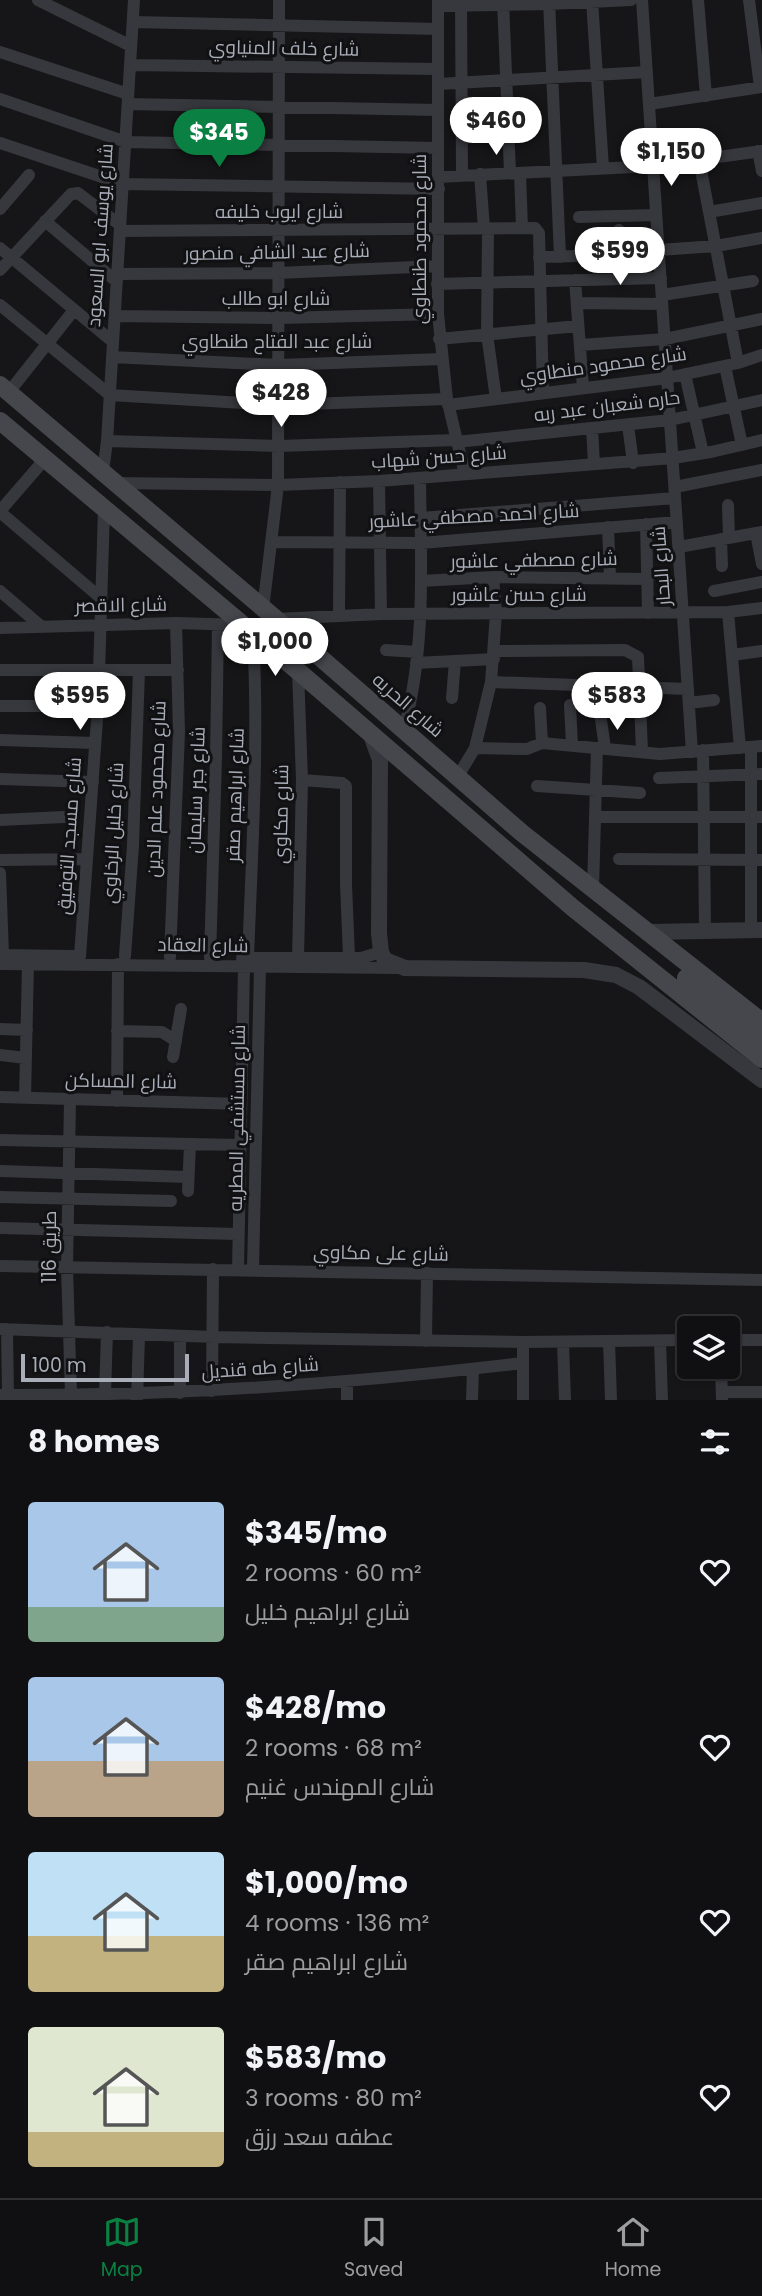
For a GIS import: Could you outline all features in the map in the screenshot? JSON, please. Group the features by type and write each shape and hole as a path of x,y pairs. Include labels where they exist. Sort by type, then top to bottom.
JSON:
{"main road":[{"name":"شارع الحريه","path":"4,388 522,833 762,1022"},
{"path":"0,421 298,671 573,908 762,1059"},
{"path":"522,833 605,913 762,1039"}],"street":[{"path":"38,0 131,46"},
{"name":"شارع يوسف ابو السعود","path":"110,478 107,441 134,0"},
{"path":"270,614 279,446 279,0"},
{"path":"438,3 631,0"},
{"name":"شارع البحار","path":"642,0 689,703 703,776 705,930"},
{"path":"698,0 706,96"},
{"path":"649,104 761,87 748,0"},
{"path":"592,1 603,168"},
{"path":"549,2 560,257"},
{"name":"شارع محمود طنطاوي","path":"438,3 439,339 447,402 465,474"},
{"path":"461,3 462,175"},
{"path":"503,3 506,80 515,173 528,228 538,233 543,393"},
{"path":"133,22 438,29"},
{"path":"0,52 128,99 279,107 438,110"},
{"name":"شارع خلف المنياوي","path":"130,65 438,69"},
{"path":"438,84 647,72"},
{"path":"0,99 125,142 438,148"},
{"path":"0,143 123,184 279,186 439,183 462,175 653,166 760,151 762,171"},
{"path":"699,160 738,363"},
{"path":"480,174 486,229 487,334 496,399"},
{"path":"0,209 29,175"},
{"path":"0,270 68,197 78,193 120,228"},
{"path":"709,212 762,203"},
{"path":"579,217 656,215"},
{"path":"45,221 117,278"},
{"name":"شارع ايوب خليفه","path":"120,228 528,228"},
{"path":"620,230 621,255"},
{"path":"539,257 659,252 762,238"},
{"path":"0,247 113,342"},
{"name":"شارع عبد الشافي منصور","path":"117,278 438,266"},
{"path":"437,284 660,278"},
{"path":"575,280 583,388"},
{"path":"577,303 662,299 753,281"},
{"path":"0,305 110,395"},
{"path":"4,388 48,344 74,310"},
{"name":"شارع ابو طالب","path":"115,316 279,318 438,314"},
{"path":"580,345 665,339 762,319"},
{"path":"439,339 578,326"},
{"name":"شارع محمود منطاوي","path":"110,395 279,405 496,399 667,378 738,363 762,355"},
{"name":"شارع عبد الفتاح طنطاوي","path":"112,358 279,365 441,359"},
{"path":"725,366 742,445"},
{"path":"685,374 703,453"},
{"name":"حاره شعبان عبد ربه","path":"107,441 279,446 456,441 670,420 762,400"},
{"path":"628,425 633,463"},
{"path":"592,428 594,464"},
{"name":"شارع حسن شهاب","path":"110,478 278,485 420,479 633,463 703,453 762,440"},
{"path":"45,459 0,511 102,599"},
{"path":"421,518 675,493 762,470"},
{"path":"404,729 413,695 421,613 420,479"},
{"path":"379,481 381,614"},
{"path":"338,614 340,482"},
{"path":"723,566 728,505"},
{"name":"شارع مسجد التوفيق","path":"80,956 100,670 104,509"},
{"name":"شارع احمد مصطفي عاشور","path":"272,542 421,542 677,522"},
{"path":"646,524 648,613"},
{"path":"608,527 610,577"},
{"path":"678,547 759,532 762,564"},
{"path":"458,776 475,748 491,682 496,613 493,577"},
{"name":"شارع مصطفي عاشور","path":"421,581 493,577 648,579"},
{"path":"714,591 762,582"},
{"path":"0,591 41,627"},
{"name":"شارع حسن عاشور","path":"270,614 683,613 762,608"},
{"path":"648,932 756,930 756,774 732,655 729,612"},
{"name":"شارع الاقصر","path":"0,628 176,623 218,624 248,630"},
{"name":"شارع محمود علم الدين","path":"170,957 179,732 176,623"},
{"name":"شارع جبر سليمان","path":"210,958 218,624"},
{"name":"شارع ابراهيم صقر","path":"246,962 257,760 257,695 248,630"},
{"path":"386,650 455,661 494,655 625,650 638,657 642,751"},
{"path":"732,655 762,650"},
{"path":"452,698 455,661"},
{"path":"0,670 178,670"},
{"name":"شارع خليل الرخاوي","path":"117,1101 117,1031 133,845 139,670"},
{"name":"شارع مكاوي","path":"298,671 302,780 298,958"},
{"path":"491,682 688,688"},
{"path":"689,703 714,700"},
{"path":"569,705 572,745"},
{"path":"0,706 98,706"},
{"path":"593,889 596,790 601,748 599,706"},
{"path":"540,708 542,743"},
{"path":"369,732 380,760 381,952 385,960 405,968 584,970 616,975 639,987 762,1080"},
{"path":"0,740 95,743"},
{"path":"475,748 527,749 542,743 660,754 751,747"},
{"path":"659,778 756,774"},
{"path":"0,779 93,782"},
{"path":"302,780 342,783 346,789 349,957"},
{"path":"537,786 640,793"},
{"path":"0,820 64,817"},
{"path":"595,817 756,817"},
{"path":"0,860 86,859"},
{"path":"619,859 756,860"},
{"path":"0,873 1,958"},
{"name":"شارع العقاد","path":"1,958 80,956 121,960 246,962 298,958 360,958 381,952"},
{"name":"شارع العقاد","path":"1,958 28,964 170,957 210,958 246,962 260,967 405,968"},
{"name":"شارع مستشفي المطريه","path":"238,1270 246,962"},
{"path":"25,1098 28,964"},
{"name":"شارع مستشفي المطريه","path":"253,1270 260,967"},
{"path":"173,1057 181,1009"},
{"path":"0,1029 27,1030"},
{"path":"117,1031 162,1032 176,1041"},
{"path":"0,1055 26,1058"},
{"name":"شارع المساكن","path":"0,1097 241,1104"},
{"name":"طريق 116","path":"71,1100 67,1267 71,1395"},
{"path":"0,1140 240,1145"},
{"path":"188,1191 190,1144"},
{"path":"0,1171 188,1177"},
{"path":"0,1197 171,1201"},
{"path":"0,1227 238,1234"},
{"name":"شارع على مكاوي","path":"0,1266 762,1279"},
{"name":"شارع طه قنديل","path":"212,1391 213,1269"},
{"path":"426,1341 427,1273"},
{"path":"3,1397 4,1329 139,1335 426,1341 677,1340"},
{"path":"96,1396 107,1332"},
{"path":"137,1397 139,1335"},
{"path":"177,1396 180,1336"},
{"path":"740,1340 762,1339"},
{"path":"609,1341 611,1400"},
{"path":"660,1341 662,1400"},
{"path":"523,1342 523,1400"},
{"path":"563,1342 565,1400"},
{"name":"شارع طه قنديل","path":"3,1397 177,1396 212,1391 226,1395 290,1385 347,1382 522,1363"},
{"path":"472,1400 473,1368"},
{"path":"347,1382 347,1400"},
{"path":"290,1385 290,1400"},
{"path":"722,1396 762,1392"}]}
